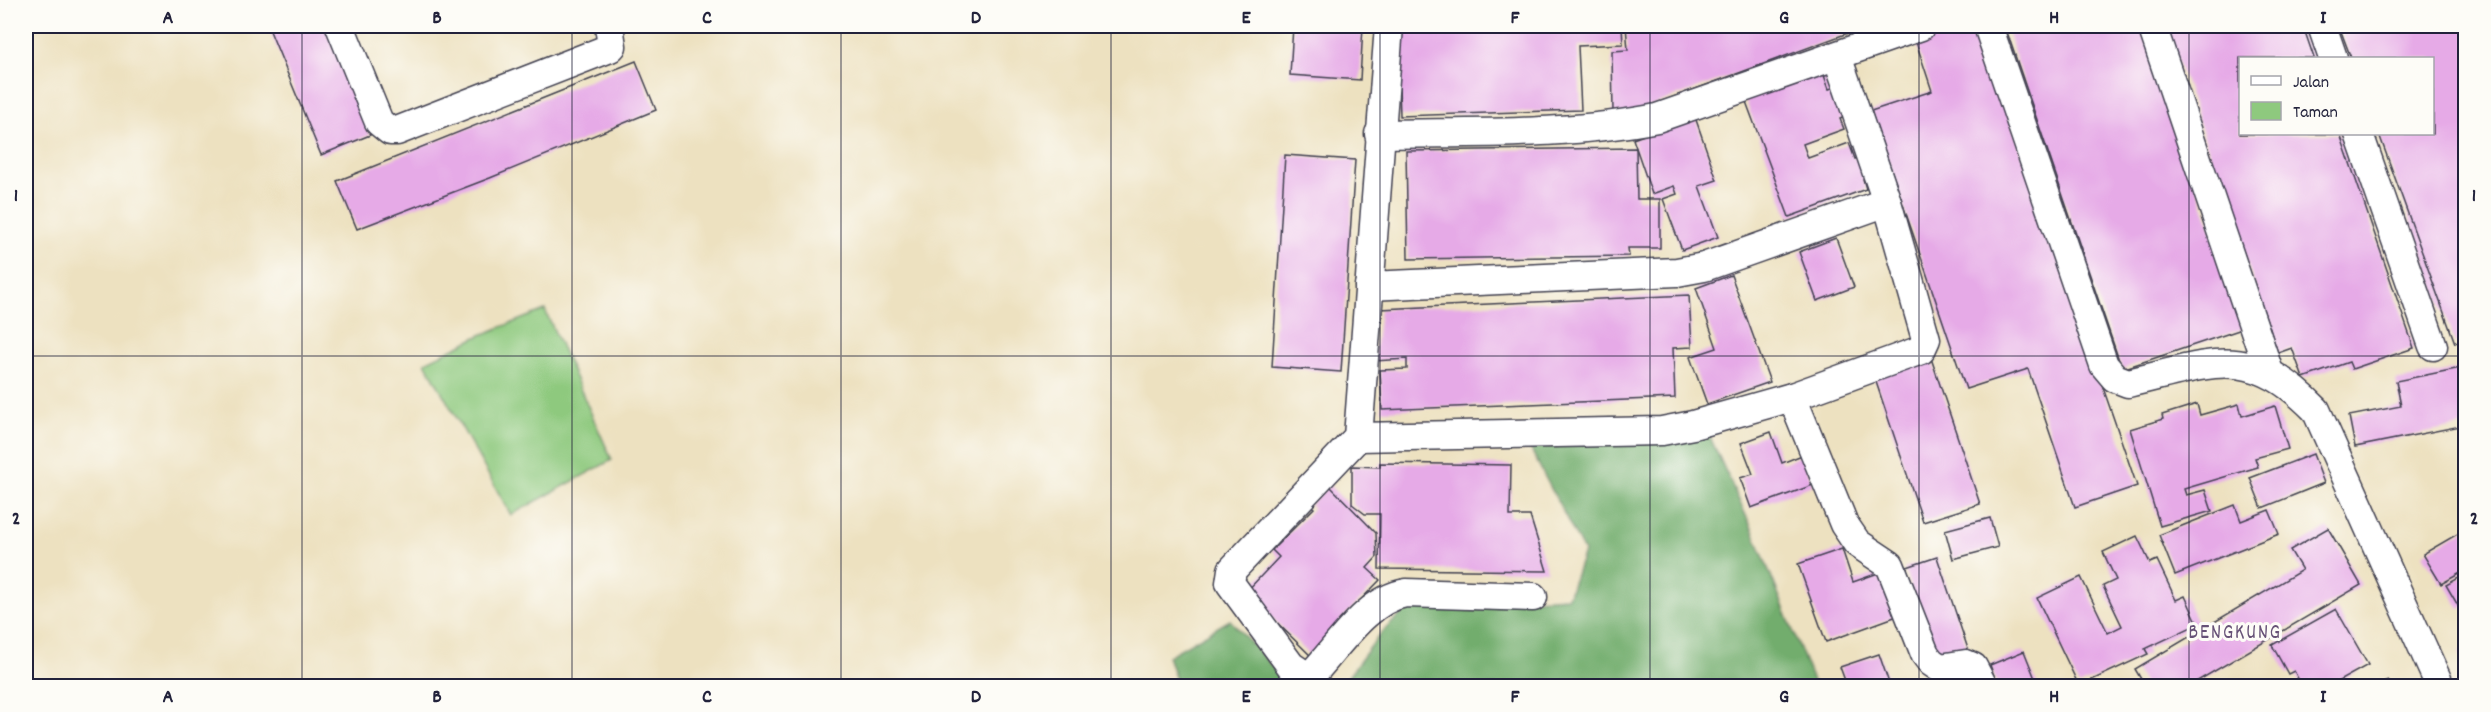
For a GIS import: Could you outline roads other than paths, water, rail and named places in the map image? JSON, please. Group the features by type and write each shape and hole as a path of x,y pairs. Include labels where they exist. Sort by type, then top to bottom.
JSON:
{"street":[{"path":"340,26 379,122 390,131 397,131 610,48 612,46 609,26"},
{"path":"1389,26 1379,134 1358,437 1232,570 1230,586 1291,666 1303,674 1314,672 1372,609 1393,595 1406,593 1533,597"},
{"path":"1379,134 1568,129 1621,125 1657,118 1921,26"},
{"path":"1988,26 2104,365 2108,371 2115,378 2128,383 2220,362 2247,364 2269,372 2298,392 2316,410 2440,687"},
{"path":"2152,26 2269,372"},
{"path":"2322,26 2334,57"},
{"path":"1358,437 1662,431 1792,397 1917,352 1924,346 1926,339 1887,202 1837,56"},
{"path":"2359,135 2433,346"},
{"path":"1369,286 1677,272 1704,267 1887,202"},
{"path":"1792,397 1844,524 1857,543 1890,565 1925,654 1940,668 1966,664 1973,667 1983,687"}],"district":[{"name":"BENGKUNG","path":"2235,631"}]}
